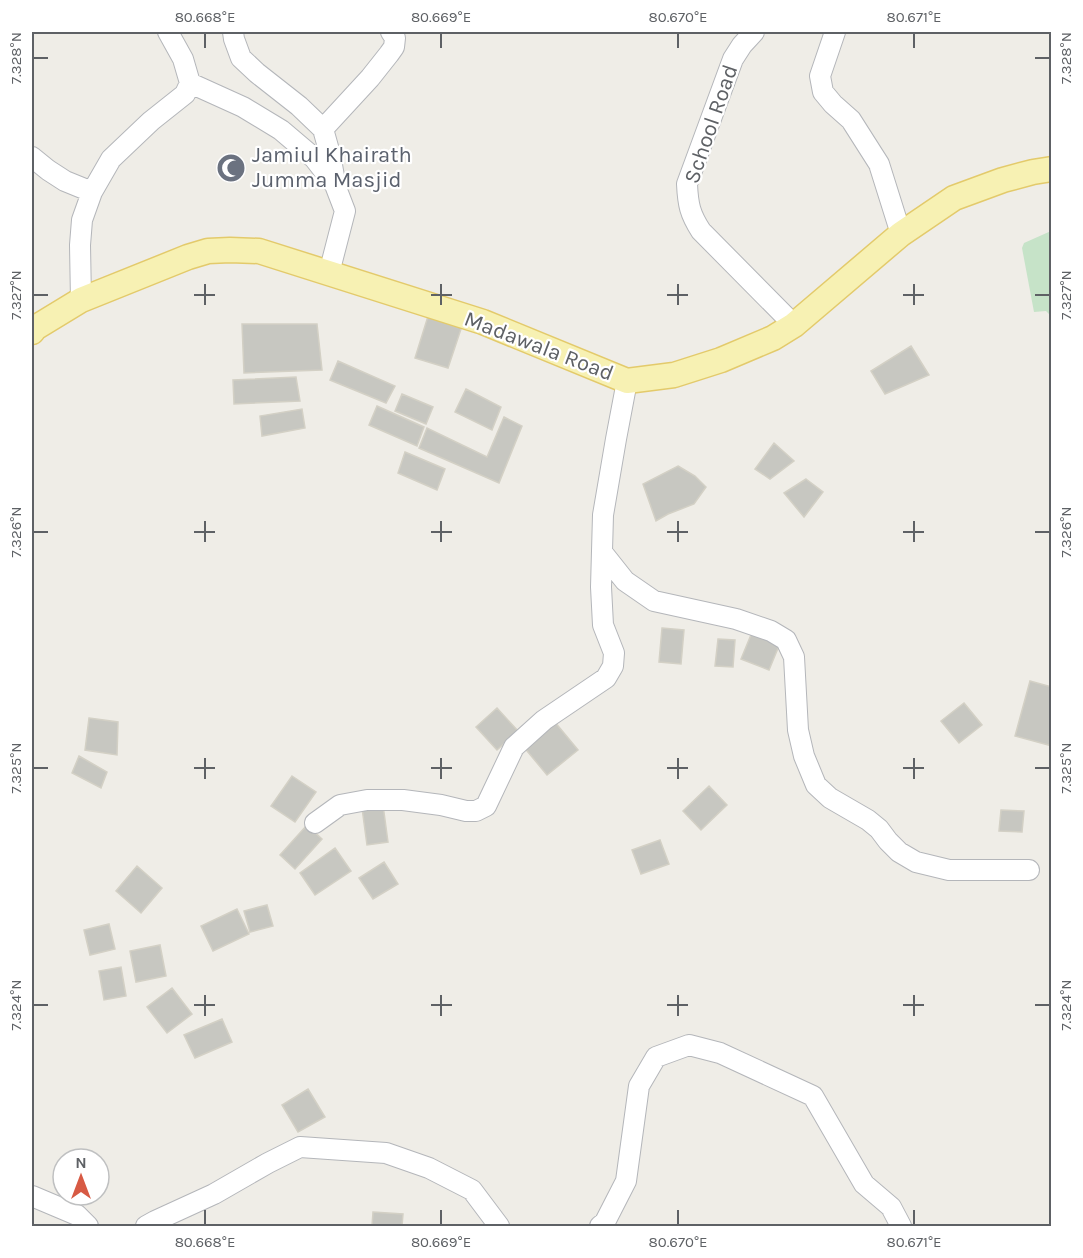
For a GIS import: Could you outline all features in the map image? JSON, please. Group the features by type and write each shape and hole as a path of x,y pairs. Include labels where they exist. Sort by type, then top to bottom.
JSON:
{"main road":[{"name":"Madawala Road","path":"32,332 81,300 188,257 208,251 230,250 259,252 483,322 627,381 674,375 721,360 773,338 794,325 901,234 954,198 1003,180 1052,169"}],"street":[{"path":"81,300 82,219 92,192 111,159 151,121 185,94 190,83 183,59 168,32"},
{"path":"233,32 241,58 323,129 335,185 345,212 329,273"},
{"path":"323,129 370,78 394,47 395,38 392,32"},
{"name":"School Road","path":"754,32 733,59 687,184 687,202 701,231 794,325"},
{"path":"835,32 820,76 823,92 851,120 879,164 901,234"},
{"path":"190,83 243,107 281,130 314,158 335,185"},
{"path":"32,157 65,181 92,192"},
{"path":"315,823 340,805 367,800 403,800 476,811 486,806 514,747 544,720 606,678 613,666 614,653 603,625 601,586 603,515 627,381"},
{"path":"602,552 625,581 654,601 736,619 771,631 786,640 794,657 798,730 804,756 816,785 831,798 868,820 879,829 898,852 916,862 949,870 1029,870"},
{"path":"600,1227 605,1222 626,1181 639,1086 656,1057 689,1045 720,1053 813,1096 864,1184 891,1207 901,1227"},
{"path":"146,1227 214,1194 300,1147 386,1153 429,1167 472,1190 499,1227"},
{"path":"32,1196 77,1215 88,1227"}],"green space":[{"path":"1051,231 1051,316 1046,311 1034,312 1022,248 1024,243"}],"building":[{"path":"429,313 462,326 448,368 415,358"},
{"path":"242,324 317,324 322,370 244,373"},
{"path":"911,346 929,375 885,394 871,371"},
{"path":"338,361 395,386 386,403 330,380"},
{"path":"296,377 300,401 234,404 233,380"},
{"path":"466,389 501,407 492,430 455,412"},
{"path":"402,394 433,407 426,424 395,411"},
{"path":"377,406 424,427 417,446 369,425"},
{"path":"302,409 305,428 262,436 260,416"},
{"path":"504,417 522,426 499,483 419,448 427,428 487,457"},
{"path":"774,443 794,461 770,479 755,469"},
{"path":"405,452 445,469 437,490 398,473"},
{"path":"678,466 695,476 706,487 694,504 656,521 643,484"},
{"path":"806,479 823,492 804,517 784,493"},
{"path":"662,628 684,630 681,664 659,662"},
{"path":"753,630 781,641 769,670 741,659"},
{"path":"718,639 735,640 733,667 715,666"},
{"path":"1030,681 1052,687 1052,746 1015,736"},
{"path":"964,703 982,725 959,743 941,721"},
{"path":"497,708 518,731 497,750 476,727"},
{"path":"89,718 118,722 117,755 85,750"},
{"path":"554,721 578,750 547,775 523,746"},
{"path":"79,756 107,772 101,788 72,773"},
{"path":"292,776 316,792 295,822 271,806"},
{"path":"709,786 727,805 701,830 683,811"},
{"path":"383,805 388,842 367,845 362,808"},
{"path":"1001,810 1024,811 1022,832 999,831"},
{"path":"307,825 322,839 295,869 280,855"},
{"path":"660,840 669,864 641,874 632,850"},
{"path":"335,848 351,871 315,895 300,873"},
{"path":"384,862 398,884 373,899 359,878"},
{"path":"137,866 162,888 141,913 116,891"},
{"path":"267,905 273,926 250,932 244,911"},
{"path":"237,909 249,934 213,951 201,926"},
{"path":"109,924 115,949 90,955 84,930"},
{"path":"160,945 166,976 136,982 130,951"},
{"path":"121,967 126,996 104,1000 99,971"},
{"path":"172,988 192,1014 167,1033 147,1007"},
{"path":"222,1019 232,1042 195,1058 184,1035"},
{"path":"308,1089 325,1117 298,1132 282,1105"},
{"path":"373,1212 403,1214 402,1226 372,1226"}],"place":[{"name":"Jamiul Khairath Jumma Masjid","path":"231,168"}]}
